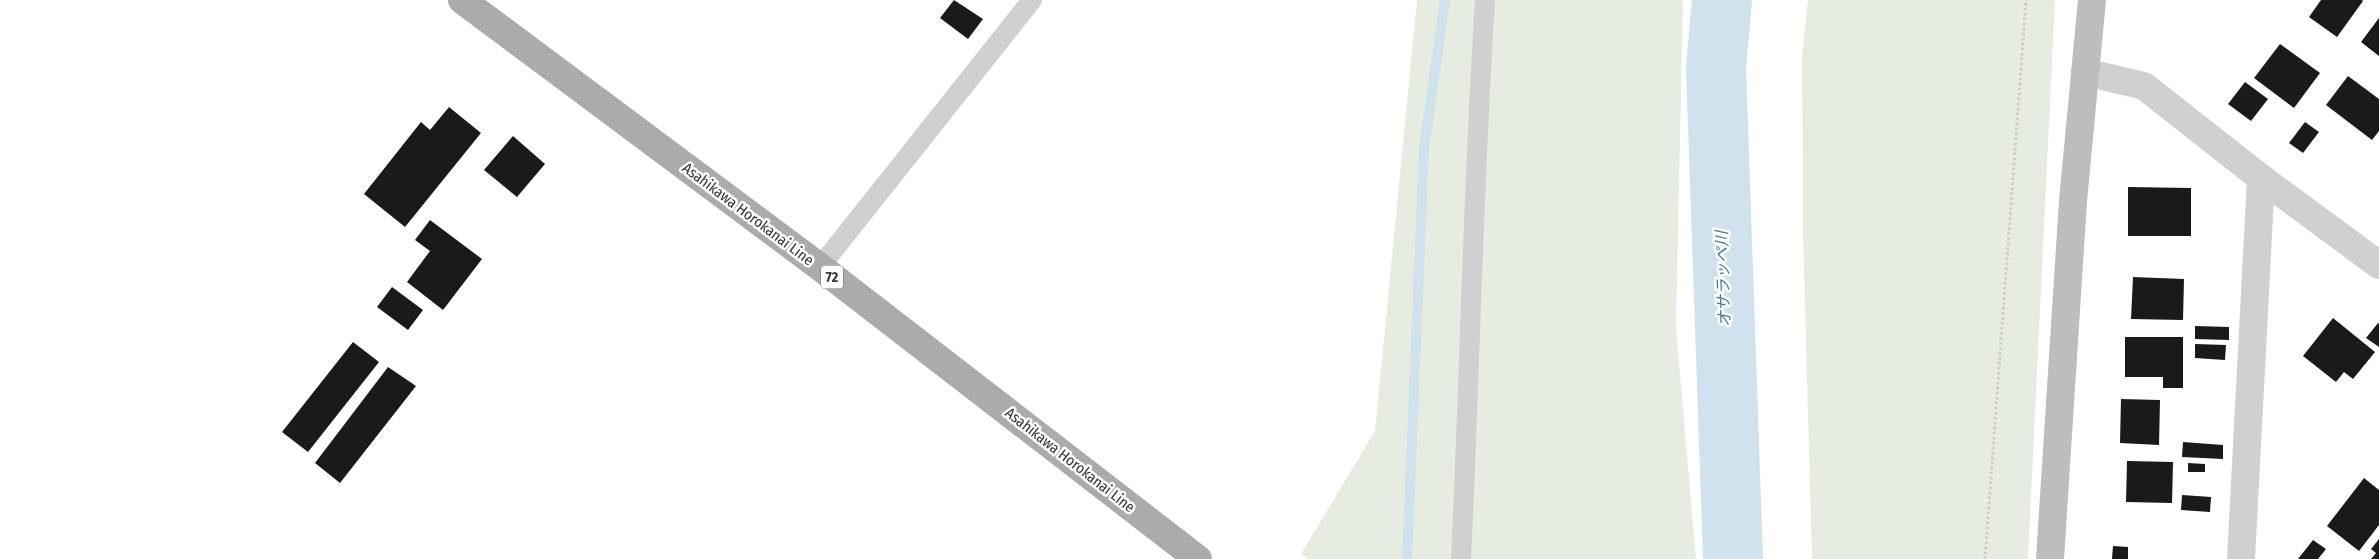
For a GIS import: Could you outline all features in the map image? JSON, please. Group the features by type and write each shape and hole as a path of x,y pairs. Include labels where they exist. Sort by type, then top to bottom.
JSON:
{"main road":[{"name":"Asahikawa Horokanai Line","path":"462,0 820,267 1198,559"}],"street":[{"path":"2050,559 2073,211 2092,0"},
{"path":"2085,72 2144,86 2260,178 2379,265"},
{"path":"2241,559 2260,178"}],"lane":[{"path":"820,267 1032,0"},
{"path":"1461,559 1471,352 1479,98 1485,0"}],"path":[{"path":"1985,559 2026,0"}],"shaded area":[{"path":"1417,0 1683,0 1676,328 1696,559 1309,559 1301,554 1375,431"},
{"path":"1808,0 2055,0 2028,559 1812,559 1803,236 1802,57"}],"building":[{"path":"954,0 983,19 968,39 940,18"},
{"path":"2321,0 2363,1 2337,37 2309,17"},
{"path":"2379,18 2379,56 2361,42"},
{"path":"2280,44 2320,73 2294,108 2254,78"},
{"path":"2348,76 2379,99 2379,131 2372,140 2326,105"},
{"path":"2245,82 2268,99 2251,121 2228,104"},
{"path":"449,107 481,133 405,227 364,194 421,122 430,130"},
{"path":"2305,122 2319,132 2303,153 2289,143"},
{"path":"513,136 545,164 517,197 484,170"},
{"path":"2128,187 2191,188 2191,236 2128,236"},
{"path":"430,220 482,259 443,310 407,282 430,251 415,240"},
{"path":"2133,277 2184,279 2183,320 2131,319"},
{"path":"392,287 423,310 408,330 377,307"},
{"path":"2333,318 2375,352 2353,379 2344,372 2336,382 2303,356"},
{"path":"2379,324 2379,347 2366,338"},
{"path":"2195,326 2229,327 2229,340 2195,339"},
{"path":"2125,337 2183,337 2183,388 2163,388 2163,377 2125,377"},
{"path":"353,342 379,362 308,452 282,432"},
{"path":"2195,344 2226,345 2225,360 2195,358"},
{"path":"388,367 416,386 340,483 315,463"},
{"path":"2121,399 2160,400 2159,445 2120,443"},
{"path":"2183,442 2223,445 2223,459 2182,457"},
{"path":"2127,461 2173,462 2172,503 2126,502"},
{"path":"2188,463 2205,464 2205,472 2188,472"},
{"path":"2364,478 2379,490 2379,525 2359,551 2327,526"},
{"path":"2182,495 2211,497 2210,512 2181,510"},
{"path":"2379,539 2379,559 2371,559 2376,553 2371,549"},
{"path":"2313,540 2326,549 2318,559 2298,559"},
{"path":"2113,546 2128,547 2128,559 2112,559"}],"waterway":[{"path":"1407,559 1424,149 1445,0"},
{"name":"オサラッペ川","path":"1722,0 1716,68 1733,559"}]}
